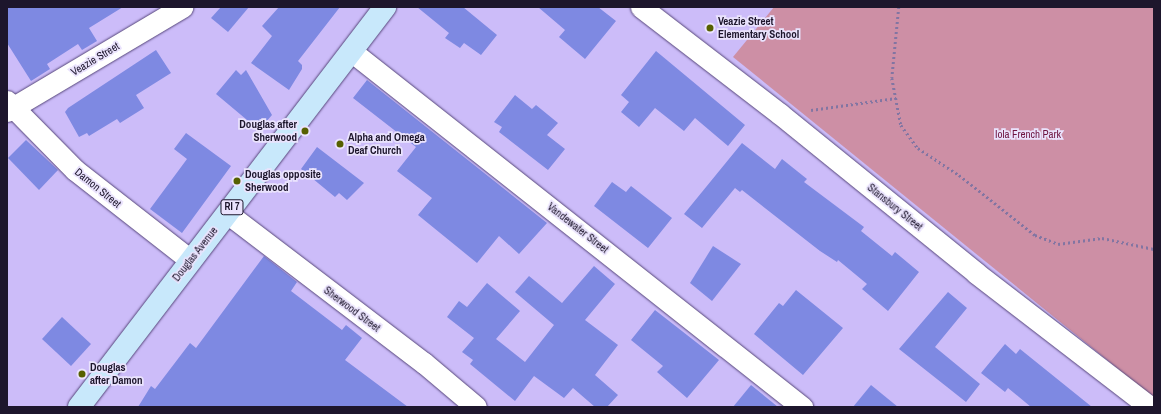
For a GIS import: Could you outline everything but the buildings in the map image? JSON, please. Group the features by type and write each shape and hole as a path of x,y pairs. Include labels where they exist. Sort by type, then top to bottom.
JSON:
{"main road":[{"name":"Douglas Avenue","path":"79,407 385,7"}],"street":[{"name":"Veazie Street","path":"8,107 182,7"},
{"name":"Stansbury Street","path":"641,7 780,114 976,273 1150,407"},
{"name":"Vandewater Street","path":"351,51 802,407"},
{"name":"Damon Street","path":"8,107 75,170 190,260"},
{"name":"Sherwood Street","path":"228,213 424,364 476,407"}],"path":[{"path":"899,7 892,78 901,125 918,148 958,175 1035,235 1058,244 1102,238 1154,249"},
{"path":"780,114 896,98"}],"green space":[{"name":"Iola French Park","path":"774,7 1154,7 1154,398 733,57"}],"place":[{"name":"Veazie Street Elementary School","path":"710,28"},
{"name":"Douglas after Sherwood","path":"305,131"},
{"name":"Alpha and Omega Deaf Church","path":"340,144"},
{"name":"Douglas opposite Sherwood","path":"237,181"},
{"name":"Douglas after Damon","path":"82,374"}]}
